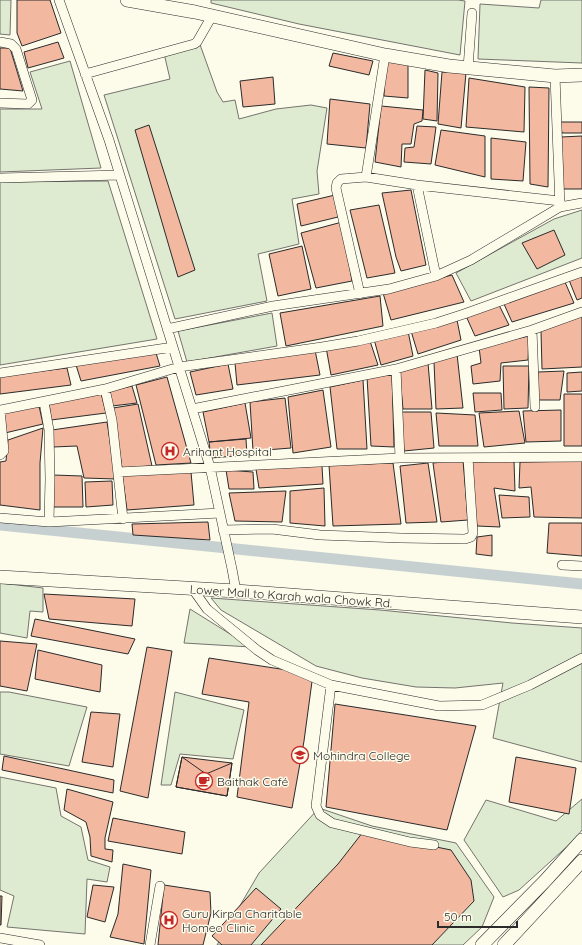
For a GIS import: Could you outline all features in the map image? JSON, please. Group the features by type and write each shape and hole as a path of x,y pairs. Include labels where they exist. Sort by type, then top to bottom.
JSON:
{"street":[{"path":"59,0 109,140 210,467 236,591"},
{"path":"127,0 169,4 212,16 385,54 468,68 554,76 582,75"},
{"path":"468,68 472,13"},
{"path":"85,74 194,44 197,42 212,16"},
{"path":"0,42 11,44 16,49 32,100 28,104 0,103"},
{"path":"366,177 385,54"},
{"path":"554,76 560,204"},
{"path":"0,178 120,175"},
{"path":"360,294 336,188 337,183 341,179 366,177 417,186 560,204 582,203"},
{"path":"417,186 436,276"},
{"path":"167,329 273,306 389,289 436,276 470,260 560,204"},
{"path":"0,455 4,451 0,410 105,389 179,367 322,348 436,323 582,272"},
{"path":"192,409 396,369 532,330 582,312"},
{"path":"532,330 535,407"},
{"path":"0,373 172,347"},
{"path":"396,369 400,458"},
{"path":"105,389 112,420 124,519"},
{"path":"44,402 49,430 49,522"},
{"path":"118,472 400,458 582,457"},
{"path":"223,530 272,529 320,535 465,539 473,533 468,458"},
{"path":"0,518 49,522 220,513"},
{"path":"562,565 582,566"},
{"name":"Lower Mall to Karah wala Chowk Rd.","path":"0,577 236,591 582,618"},
{"path":"192,588 207,608 257,650 272,660 331,686 439,706 482,705 530,685 582,658"},
{"path":"331,686 316,806 320,815 332,823 410,842 434,845"},
{"path":"482,945 545,882 582,840"},
{"path":"504,945 582,861"},
{"path":"150,945 160,886"},
{"path":"0,938 40,945"}],"green space":[{"path":"0,0 11,0 10,35 0,34"},
{"path":"211,0 465,1 460,55 299,24 211,3"},
{"path":"541,0 582,0 582,63 478,59 480,4 539,8"},
{"path":"198,39 217,92 223,102 235,100 239,119 276,109 311,105 327,108 317,171 319,194 292,199 299,244 258,254 267,301 175,319 104,95 170,79 163,49"},
{"path":"70,61 101,168 0,172 0,109 42,109 30,72"},
{"path":"108,181 157,339 0,365 0,182"},
{"path":"582,210 582,258 471,301 456,273 554,219"},
{"path":"272,313 277,346 187,362 178,331"},
{"path":"0,583 43,588 43,612 30,611 27,638 0,633"},
{"path":"211,598 380,610 512,623 582,628 582,762 493,738 503,683 455,688 416,687 362,678 316,666 221,610"},
{"path":"190,609 251,647 184,643"},
{"path":"0,692 9,692 87,707 69,766 0,754"},
{"path":"175,692 244,710 233,759 180,754 171,785 161,785"},
{"path":"0,777 56,788 61,816 81,827 88,860 110,867 107,882 87,879 85,934 7,927 14,896 0,890"},
{"path":"582,799 582,830 572,842 519,890 503,897 464,840 486,800 556,821"},
{"path":"319,808 372,826 456,843 494,897 482,927 463,945 217,945 259,873"}],"building":[{"path":"17,0 50,0 61,33 22,46 17,33"},
{"path":"58,42 64,58 28,68 24,52"},
{"path":"0,48 10,48 23,91 0,89"},
{"path":"333,53 373,61 369,75 329,66"},
{"path":"385,60 408,64 408,98 384,96"},
{"path":"425,70 438,73 437,121 423,119"},
{"path":"442,72 466,73 461,128 438,124"},
{"path":"273,77 275,104 243,107 240,81"},
{"path":"469,78 525,87 524,132 466,127"},
{"path":"529,87 549,88 548,187 530,184"},
{"path":"330,99 370,104 366,148 327,144"},
{"path":"381,106 423,110 422,121 414,124 411,144 402,144 401,167 375,162"},
{"path":"560,122 582,122 582,133 562,133"},
{"path":"149,125 195,270 178,277 135,130"},
{"path":"417,126 436,127 431,164 404,162 405,148 414,147"},
{"path":"441,130 485,136 485,177 435,165"},
{"path":"582,136 582,189 562,189 561,137"},
{"path":"491,138 526,142 523,181 491,179"},
{"path":"411,190 426,265 401,271 396,257 382,193"},
{"path":"335,195 338,217 301,226 297,204"},
{"path":"379,205 395,273 367,278 350,210"},
{"path":"342,222 352,281 316,288 301,233"},
{"path":"554,230 565,255 537,269 522,243"},
{"path":"302,246 311,289 278,296 269,254"},
{"path":"452,275 464,302 391,320 383,293"},
{"path":"582,276 582,298 577,300 569,280"},
{"path":"565,282 574,303 512,322 504,304"},
{"path":"380,296 383,326 286,346 280,313"},
{"path":"499,305 509,325 475,336 466,316"},
{"path":"582,315 582,367 542,369 541,331"},
{"path":"457,320 461,340 418,354 411,331"},
{"path":"408,331 413,356 381,365 374,339"},
{"path":"529,336 528,360 501,363 500,381 473,384 471,366 481,363 479,347"},
{"path":"370,341 378,365 331,375 326,347"},
{"path":"315,350 320,375 237,385 235,363"},
{"path":"156,353 160,366 81,381 76,365"},
{"path":"457,354 463,408 436,409 434,362"},
{"path":"428,363 432,409 403,409 399,370"},
{"path":"228,364 233,389 196,395 190,372"},
{"path":"503,366 529,366 528,408 504,409"},
{"path":"67,368 71,385 0,394 0,376"},
{"path":"564,371 560,400 538,400 538,372"},
{"path":"582,372 582,391 567,392 567,373"},
{"path":"392,373 394,447 371,446 367,377"},
{"path":"167,377 191,463 156,465 136,385"},
{"path":"363,380 367,449 337,449 330,387"},
{"path":"132,386 137,403 112,406 110,391"},
{"path":"323,390 331,447 293,453 288,397"},
{"path":"101,393 106,413 51,420 49,403"},
{"path":"473,393 501,393 502,410 475,412"},
{"path":"564,394 582,394 582,446 564,446"},
{"path":"285,398 291,448 253,451 250,402"},
{"path":"245,403 251,438 209,442 203,412"},
{"path":"138,404 152,466 122,468 113,408"},
{"path":"39,406 43,424 5,433 4,413"},
{"path":"561,410 561,441 526,442 523,411"},
{"path":"519,411 525,443 484,447 479,413"},
{"path":"400,412 431,412 434,448 404,451"},
{"path":"436,413 475,415 478,446 439,446"},
{"path":"107,422 116,479 84,478 77,446 53,447 52,430"},
{"path":"43,428 40,463 40,510 0,505 0,462 6,461 8,440"},
{"path":"246,439 247,455 211,458 209,442"},
{"path":"463,460 468,520 441,522 433,463"},
{"path":"514,461 515,491 494,488 500,527 477,526 468,462"},
{"path":"582,461 582,518 534,517 531,487 519,488 520,462"},
{"path":"393,463 401,524 333,526 329,465"},
{"path":"428,463 437,522 406,523 400,466"},
{"path":"322,466 323,484 259,488 256,469"},
{"path":"226,470 253,472 254,489 229,489"},
{"path":"191,472 194,505 127,510 122,474"},
{"path":"53,475 82,476 83,507 53,507"},
{"path":"112,481 113,505 86,507 85,482"},
{"path":"324,488 325,526 290,523 290,491"},
{"path":"286,491 282,522 235,521 229,493"},
{"path":"499,495 529,497 530,517 502,518"},
{"path":"208,522 210,540 133,535 132,524"},
{"path":"549,523 582,523 582,556 547,553"},
{"path":"492,535 492,556 476,554 477,537"},
{"path":"44,594 135,599 132,626 49,619"},
{"path":"35,619 135,639 128,654 31,636"},
{"path":"0,641 37,644 27,691 0,686"},
{"path":"147,647 172,651 148,798 120,791"},
{"path":"38,650 102,665 100,692 35,679"},
{"path":"209,658 313,674 304,741 292,808 237,797 249,702 202,694"},
{"path":"335,704 476,726 447,830 326,807"},
{"path":"91,712 120,714 113,767 82,762"},
{"path":"4,756 114,780 113,793 2,770"},
{"name":"Baithak Café","path":"182,757 232,763 227,796 176,787"},
{"name":"Baithak Café","path":"182,757 206,774 232,763 227,796 176,787"},
{"path":"516,757 576,768 569,814 509,802"},
{"path":"67,789 113,802 105,838 105,849 113,850 112,862 91,856 90,837 86,822 64,810"},
{"path":"113,818 185,832 182,854 108,841"},
{"path":"363,832 451,850 471,880 474,901 432,945 261,945 338,864"},
{"path":"123,864 151,870 144,944 110,937 118,914"},
{"path":"93,885 114,887 105,922 87,917"},
{"path":"164,885 210,892 211,913 203,945 158,945"},
{"path":"256,888 281,909 251,945 222,945 212,936"},
{"path":"0,896 2,896 1,925 0,925"}],"waterway":[{"path":"0,525 582,584"}],"place":[{"name":"Arihant Hospital","path":"170,451"},
{"name":"Mohindra College","path":"300,755"},
{"name":"Baithak Café","path":"204,781"},
{"name":"Guru Kirpa Charitable Homeo Clinic","path":"169,920"}]}
